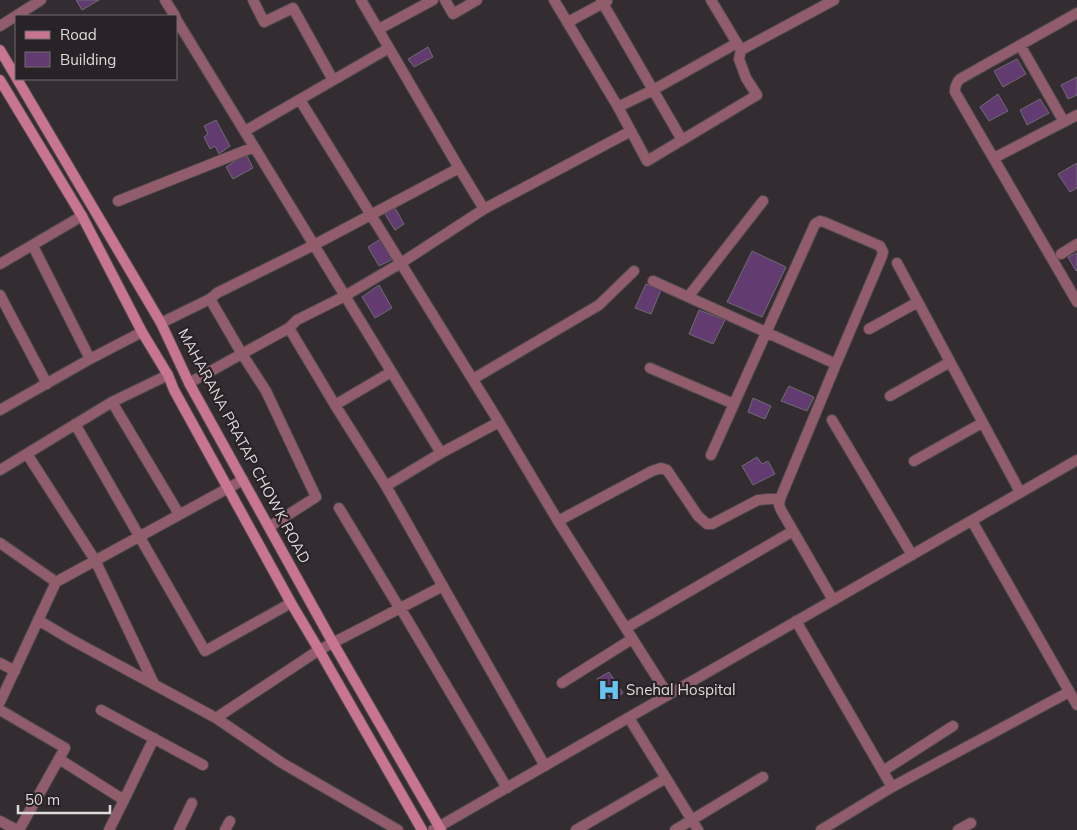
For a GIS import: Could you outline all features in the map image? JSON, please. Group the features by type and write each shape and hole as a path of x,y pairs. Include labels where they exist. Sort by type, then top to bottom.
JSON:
{"main road":[{"name":"MAHARANA PRATAP CHOWK ROAD","path":"0,50 15,75"},
{"path":"0,80 82,216 142,332 168,375 174,390 291,604 320,650 422,830"},
{"name":"MAHARANA PRATAP CHOWK ROAD","path":"18,80 161,323 189,384 438,829"}],"street":[{"path":"18,15 42,0"},
{"path":"165,0 175,15"},
{"path":"253,0 264,22 291,4 332,80"},
{"path":"361,0 458,168 484,208"},
{"path":"379,29 433,0"},
{"path":"445,0 453,14 477,0"},
{"path":"554,0 618,107 647,161 757,95 746,78 739,59 739,47 711,0"},
{"path":"618,107 834,0"},
{"path":"568,22 604,1 682,140"},
{"path":"1077,13 960,80 956,83 955,87 955,92 1077,302"},
{"path":"0,26 15,17"},
{"path":"178,20 440,453"},
{"path":"1020,45 1064,122"},
{"path":"244,131 389,48"},
{"path":"300,100 473,378 558,521 668,695"},
{"path":"994,158 1077,115"},
{"path":"189,384 289,328 297,320 343,297 401,263 484,208 631,131"},
{"path":"118,201 254,147"},
{"path":"161,323 314,245 458,168"},
{"path":"688,297 763,201"},
{"path":"0,264 82,216"},
{"path":"711,455 815,224 820,221 824,222 877,245 882,249 882,256 779,505 780,510 834,600"},
{"path":"1061,254 1077,244"},
{"path":"33,246 90,359"},
{"path":"897,263 1020,492"},
{"path":"473,378 599,305 634,271"},
{"path":"653,281 836,364"},
{"path":"0,295 47,384"},
{"path":"210,299 266,391 316,497 269,527"},
{"path":"869,329 918,302"},
{"path":"289,328 334,405 386,486 544,766"},
{"path":"1,408 142,332"},
{"path":"890,396 950,362"},
{"path":"650,368 734,404"},
{"path":"334,405 391,372"},
{"path":"0,470 112,402 168,375"},
{"path":"112,402 179,514"},
{"path":"832,420 912,555"},
{"path":"386,486 440,453 499,422"},
{"path":"914,462 982,423"},
{"path":"75,424 205,651 291,604"},
{"path":"27,454 95,560 154,684"},
{"path":"438,829 544,766 1077,460"},
{"path":"558,521 661,468 667,470 698,516 706,524 712,524 758,500 780,499"},
{"path":"0,702 56,582 243,480"},
{"path":"339,508 506,788"},
{"path":"972,520 1077,705"},
{"path":"626,628 793,531"},
{"path":"0,543 56,582"},
{"path":"216,718 320,650 443,586"},
{"path":"38,620 216,718 282,763 398,830"},
{"path":"796,621 892,787"},
{"path":"562,683 632,639"},
{"path":"0,663 15,671"},
{"path":"821,830 892,787 1069,692"},
{"path":"0,710 65,748 18,830 0,821"},
{"path":"101,710 203,765"},
{"path":"629,718 698,830"},
{"path":"883,771 953,726"},
{"path":"109,830 154,738"},
{"path":"59,760 124,800"},
{"path":"674,830 763,777"},
{"path":"576,830 666,778"},
{"path":"178,830 192,803"},
{"path":"958,830 971,823"}],"building":[{"path":"76,0 99,0 82,10"},
{"path":"428,47 433,57 414,67 408,59"},
{"path":"1017,59 1026,74 1003,87 994,71"},
{"path":"1077,77 1077,95 1068,99 1061,85"},
{"path":"998,94 1008,111 989,121 980,107"},
{"path":"1040,99 1049,113 1027,125 1020,110"},
{"path":"216,120 230,146 219,154 215,146 210,149 204,137 208,134 204,126"},
{"path":"246,154 253,168 233,179 226,167"},
{"path":"1077,163 1077,188 1070,192 1058,174"},
{"path":"394,206 404,224 395,230 383,211"},
{"path":"382,238 393,259 379,266 368,247"},
{"path":"752,251 786,267 762,317 727,302"},
{"path":"1077,253 1077,270 1076,271 1068,257"},
{"path":"646,284 661,290 651,314 635,308"},
{"path":"379,285 392,308 375,318 362,297"},
{"path":"699,310 725,320 713,344 689,334"},
{"path":"789,386 814,397 807,411 781,401"},
{"path":"753,398 771,406 765,419 748,412"},
{"path":"757,457 762,464 768,461 775,474 753,485 742,466"},
{"path":"609,672 623,693 612,701 597,679"}],"place":[{"name":"Snehal Hospital","path":"609,690"}]}
